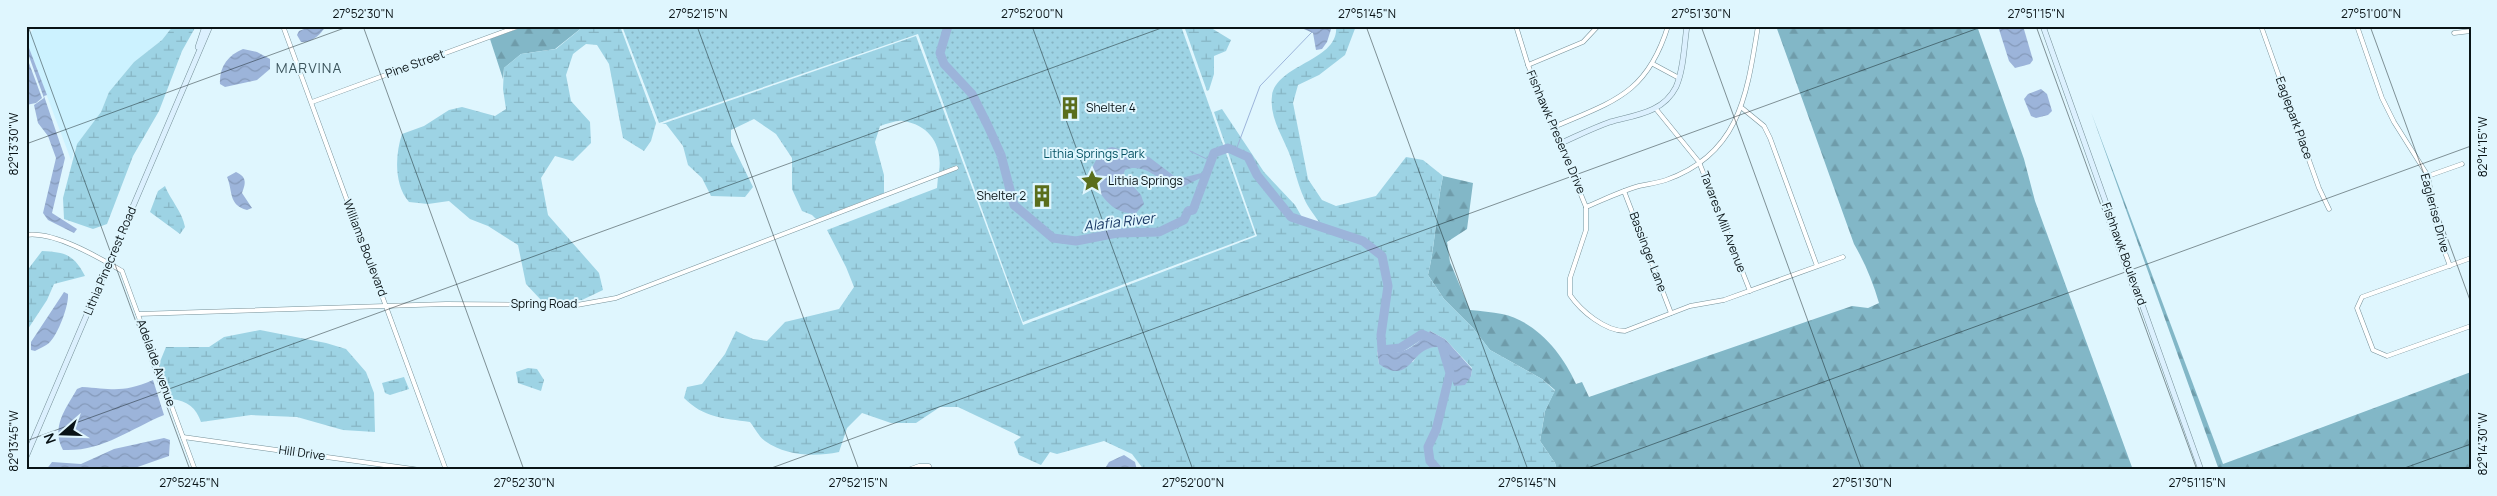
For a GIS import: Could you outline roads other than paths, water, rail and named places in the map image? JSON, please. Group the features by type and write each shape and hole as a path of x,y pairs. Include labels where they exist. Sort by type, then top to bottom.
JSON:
{"main road":[{"name":"Lithia Pinecrest Road","path":"193,64 205,26"},
{"name":"Lithia Pinecrest Road","path":"26,457 210,26"},
{"path":"1560,143 1592,129 1656,109 1670,95 1679,78 1687,26"},
{"name":"Fishhawk Boulevard","path":"2044,26 2201,470"}],"street":[{"name":"Williams Boulevard","path":"283,26 446,470"},
{"name":"Pine Street","path":"312,102 519,26"},
{"name":"Fishhawk Preserve Drive","path":"1516,26 1528,65 1586,207 1586,230 1568,286 1574,301 1607,327 1615,331 1625,331 1690,306 1724,300 1843,257"},
{"path":"1528,65 1583,42 1598,26"},
{"path":"1554,127 1627,94 1653,64 1668,26"},
{"path":"1586,207 1624,191 1667,180 1699,162 1726,136 1742,108 1758,26"},
{"name":"Eaglepark Place","path":"2261,26 2318,188 2329,209"},
{"name":"Eaglerise Drive","path":"2357,26 2382,98 2394,122 2428,176 2438,234 2450,266"},
{"path":"2454,33 2471,31"},
{"path":"1653,64 1679,78"},
{"path":"1742,108 1764,126 1770,138 1818,266"},
{"name":"Tavares Mill Avenue","path":"1656,109 1699,162 1750,291"},
{"path":"2428,176 2462,164"},
{"name":"Spring Road","path":"138,314 387,306 577,305 616,298 956,168"},
{"name":"Bassinger Lane","path":"1624,191 1671,314"},
{"path":"26,235 43,235 60,240 109,263"},
{"path":"2471,258 2362,297 2357,308 2372,350 2387,356 2471,326"},
{"name":"Adelaide Avenue","path":"109,263 122,271 195,470"},
{"name":"Hill Drive","path":"183,437 420,470"},
{"path":"908,470 919,466 930,468"}],"water":[{"path":"312,26 325,26 315,38 301,42 297,35 299,31"},
{"path":"1297,26 1332,26 1327,42 1322,49 1316,50 1313,33"},
{"path":"1998,26 2023,26 2033,60 2030,64 2015,68 2009,61"},
{"path":"26,40 47,95 44,96 65,158 52,213 77,229 74,233 48,220 43,213 56,158 48,136 38,123 34,105 44,98 26,48"},
{"path":"243,49 257,52 270,59 270,69 257,80 225,87 220,84 223,67 229,58"},
{"path":"26,55 42,98 36,103 26,105"},
{"path":"2041,89 2047,94 2052,111 2048,115 2036,118 2031,116 2024,99 2028,94"},
{"path":"1112,147 1149,157 1178,179 1209,171 1207,175 1176,190 1168,188 1155,175 1143,169 1131,168 1125,170 1123,175 1141,195 1144,204 1136,213 1128,213 1114,208 1108,203 1098,190 1091,176 1097,158 1108,148"},
{"path":"236,172 245,181 242,193 252,208 247,210 237,205 232,197 227,177"},
{"path":"64,292 68,294 67,305 56,334 46,345 35,351 31,350 31,342"},
{"path":"1430,331 1445,339 1472,369 1471,376 1465,385 1454,386 1446,358 1438,347 1429,348 1422,352 1405,368 1398,371 1390,370 1379,364 1377,350 1393,353 1406,350"},
{"path":"153,380 164,415 103,443 77,450 63,450 58,434 59,426 64,411 77,389 82,387 126,388"},
{"path":"164,438 170,440 169,456 129,470 46,470 52,462 81,464 114,449"},
{"path":"1124,455 1135,462 1137,470 1104,470 1109,462"}],"waterway":[{"name":"Alafia River","path":"948,26 940,53 944,64 972,94 988,126 1001,155 1014,205 1053,238 1076,241 1117,233 1159,232 1184,220 1188,211 1193,210 1214,153 1228,148 1248,157 1257,175 1291,217 1363,241 1382,256 1388,286 1381,335 1382,350 1400,348 1422,334 1441,343 1450,373 1436,430 1428,447 1430,461 1438,470"},
{"path":"1236,150 1260,86 1312,32"},
{"path":"1190,151 1211,161"}],"place":[{"name":"Shelter 4","path":"1070,108"},
{"name":"Lithia Springs","path":"1092,181"},
{"name":"Shelter 2","path":"1042,196"}],"district":[{"name":"MARVINA","path":"309,68"}],"park label":[{"name":"Lithia Springs Park","path":"1094,154"}]}
